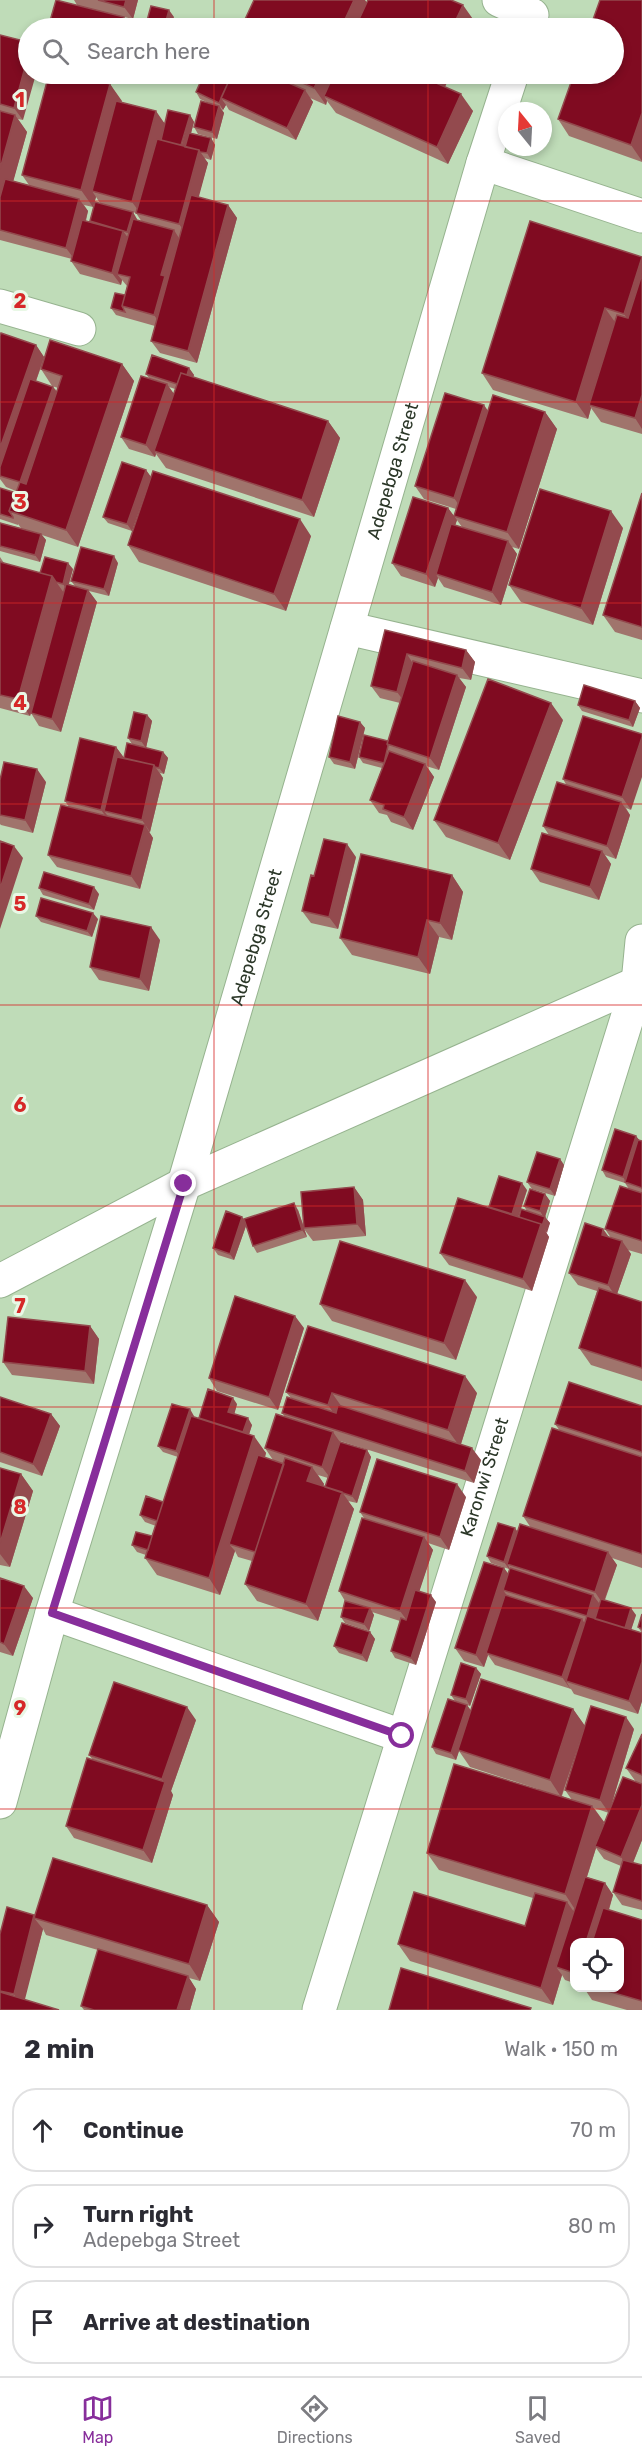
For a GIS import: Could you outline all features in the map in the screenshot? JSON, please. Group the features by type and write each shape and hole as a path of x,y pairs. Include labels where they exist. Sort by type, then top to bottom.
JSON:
{"street":[{"path":"499,0 532,14"},
{"name":"Adepebga Street","path":"0,1802 52,1613 184,1184 483,163 509,84"},
{"path":"483,163 642,216"},
{"path":"0,306 79,328"},
{"path":"347,628 642,696"},
{"name":"Karonwi Street","path":"319,2010 402,1736 640,982 642,941"},
{"path":"0,1281 184,1184 640,982"},
{"path":"52,1613 402,1736"}],"building":[{"path":"56,0 124,17 124,18 51,18"},
{"path":"98,0 126,0 124,7"},
{"path":"254,0 354,0 346,18 246,18"},
{"path":"368,0 451,0 463,5 457,18 360,18"},
{"path":"600,0 642,0 642,113 631,145 558,119 570,84 624,84 624,18 594,18"},
{"path":"151,6 169,10 167,18 148,18"},
{"path":"0,35 18,40 18,84 20,84 14,108 0,104"},
{"path":"46,84 110,84 81,190 22,175"},
{"path":"200,84 228,84 219,103 196,92"},
{"path":"227,84 291,84 305,90 287,128 221,98"},
{"path":"329,84 438,84 461,94 437,147 324,96"},
{"path":"116,101 156,111 132,202 92,191"},
{"path":"201,101 219,106 212,132 194,127"},
{"path":"168,110 190,115 181,145 161,140"},
{"path":"0,111 15,115 0,169"},
{"path":"189,133 211,138 207,153 185,147"},
{"path":"157,139 199,150 179,224 136,213"},
{"path":"5,179 79,199 66,248 0,230 0,197"},
{"path":"191,195 228,205 188,351 151,341"},
{"path":"95,202 133,212 127,232 90,221"},
{"path":"133,219 174,230 161,275 165,276 154,315 122,306 130,277 117,274"},
{"path":"82,220 123,231 112,273 71,261"},
{"path":"530,221 642,257 624,314 605,308 576,402 482,373"},
{"path":"642,274 642,395 635,418 589,405 617,315 628,318"},
{"path":"115,293 125,295 122,306 125,312 111,308"},
{"path":"1,333 36,345 0,448 0,336"},
{"path":"50,340 122,364 66,530 9,511 20,482 26,484 62,376 41,369"},
{"path":"152,355 189,368 187,375 181,373 177,384 146,374"},
{"path":"181,373 328,421 302,500 154,451"},
{"path":"141,376 167,384 146,445 121,437"},
{"path":"30,379 53,387 20,482 0,476 0,467"},
{"path":"445,393 484,405 454,498 415,486"},
{"path":"493,395 545,412 507,532 454,516"},
{"path":"122,462 146,470 127,524 103,517"},
{"path":"153,471 300,519 274,594 128,545"},
{"path":"0,488 16,493 9,511 13,518 0,514"},
{"path":"540,489 611,511 581,608 509,585"},
{"path":"642,493 642,627 603,615"},
{"path":"413,497 448,508 426,574 392,563"},
{"path":"0,523 41,534 35,555 0,546"},
{"path":"451,524 508,541 492,592 436,574"},
{"path":"81,547 114,556 104,589 71,581"},
{"path":"45,557 68,563 63,584 56,582 52,576 40,573"},
{"path":"0,562 52,576 18,699 0,695"},
{"path":"66,584 88,590 52,719 31,713"},
{"path":"385,630 466,650 462,668 407,654 397,692 371,686"},
{"path":"413,661 457,675 430,758 387,744"},
{"path":"488,679 551,703 498,843 434,820"},
{"path":"584,685 635,701 629,720 578,705"},
{"path":"134,712 147,715 141,741 128,738"},
{"path":"338,716 360,722 350,762 329,757"},
{"path":"583,716 642,734 622,797 563,779"},
{"path":"364,735 388,741 384,763 359,757"},
{"path":"80,738 116,747 101,810 65,801"},
{"path":"127,743 163,752 159,768 124,758"},
{"path":"389,751 425,764 404,817 383,809 384,805 370,800"},
{"path":"117,757 154,765 142,820 104,811"},
{"path":"4,762 37,769 25,820 0,815 0,780"},
{"path":"557,782 621,802 607,846 543,826"},
{"path":"61,805 145,825 131,876 48,855"},
{"path":"542,833 602,851 590,887 531,869"},
{"path":"324,839 347,844 329,917 302,911 311,875 314,876"},
{"path":"0,841 14,846 0,889"},
{"path":"361,854 452,875 440,923 427,920 418,957 340,938"},
{"path":"44,872 94,887 89,904 39,888"},
{"path":"41,898 93,913 87,931 36,916"},
{"path":"101,916 151,927 140,979 90,967"},
{"path":"615,1129 636,1136 623,1177 602,1170"},
{"path":"638,1140 642,1141 642,1188 625,1182"},
{"path":"537,1152 560,1159 550,1189 527,1182"},
{"path":"499,1176 522,1183 512,1214 489,1207"},
{"path":"620,1186 642,1193 642,1241 605,1229"},
{"path":"354,1187 357,1224 304,1228 301,1192"},
{"path":"530,1189 545,1194 540,1211 524,1206"},
{"path":"458,1198 541,1224 523,1279 440,1253"},
{"path":"294,1203 302,1230 253,1246 244,1219"},
{"path":"521,1209 545,1217 542,1226 519,1217"},
{"path":"226,1211 242,1217 230,1254 213,1248"},
{"path":"585,1223 603,1229 602,1235 622,1241 608,1285 569,1273"},
{"path":"340,1241 465,1280 444,1343 320,1304"},
{"path":"599,1288 642,1302 642,1368 579,1348"},
{"path":"235,1296 295,1316 269,1397 209,1378"},
{"path":"8,1317 90,1326 85,1371 3,1362"},
{"path":"308,1326 465,1376 448,1430 332,1393 328,1405 286,1392"},
{"path":"569,1382 642,1406 642,1452 555,1424"},
{"path":"208,1389 233,1398 228,1412 248,1418 243,1432 199,1418"},
{"path":"0,1397 51,1414 33,1464 0,1452"},
{"path":"287,1397 336,1413 338,1405 472,1448 465,1471 282,1413"},
{"path":"172,1404 190,1409 176,1451 158,1446"},
{"path":"276,1414 333,1432 322,1467 265,1448"},
{"path":"191,1416 254,1436 209,1578 145,1558"},
{"path":"552,1428 642,1457 642,1554 523,1516"},
{"path":"340,1442 367,1450 352,1496 325,1487"},
{"path":"258,1455 284,1464 255,1552 229,1544"},
{"path":"285,1458 312,1467 307,1481 342,1492 306,1604 245,1584"},
{"path":"377,1459 457,1484 440,1537 360,1512"},
{"path":"0,1468 21,1474 0,1543"},
{"path":"146,1496 163,1502 157,1521 140,1515"},
{"path":"362,1518 424,1537 400,1611 339,1591"},
{"path":"498,1523 515,1528 504,1562 487,1556"},
{"path":"520,1524 608,1552 595,1592 507,1564"},
{"path":"136,1532 152,1536 148,1550 132,1545"},
{"path":"484,1562 504,1568 476,1655 455,1648"},
{"path":"510,1568 593,1595 587,1616 503,1590"},
{"path":"0,1578 24,1586 4,1644 0,1642"},
{"path":"415,1590 431,1595 411,1658 391,1651 401,1618 406,1620"},
{"path":"505,1595 582,1619 562,1677 486,1653"},
{"path":"601,1599 631,1608 625,1628 595,1619"},
{"path":"345,1601 370,1608 364,1624 341,1617"},
{"path":"642,1614 642,1629 638,1627"},
{"path":"587,1616 642,1633 642,1662 629,1701 566,1681"},
{"path":"342,1623 370,1632 362,1655 334,1646"},
{"path":"461,1663 476,1668 466,1699 451,1695"},
{"path":"481,1679 573,1709 550,1780 458,1750"},
{"path":"114,1682 187,1707 162,1779 89,1755"},
{"path":"448,1699 467,1705 451,1753 432,1747"},
{"path":"591,1706 626,1717 600,1800 565,1790"},
{"path":"642,1734 642,1775 626,1768"},
{"path":"87,1758 165,1782 143,1850 66,1826"},
{"path":"454,1764 592,1806 565,1894 427,1853"},
{"path":"623,1777 642,1784 642,1805 621,1857 595,1846"},
{"path":"53,1858 207,1905 189,1964 34,1918"},
{"path":"623,1860 642,1865 642,1901 613,1892"},
{"path":"585,1877 605,1883 587,1938 570,1938 570,1972 556,1967"},
{"path":"414,1892 525,1926 535,1893 567,1902 541,1988 398,1944"},
{"path":"7,1907 34,1915 14,1994 0,1991 0,1934"},
{"path":"603,1908 642,1920 642,2001 611,1992 624,1992 624,1938 593,1938"},
{"path":"98,1949 188,1976 177,2010 94,2010 81,2006"},
{"path":"401,1968 531,2008 530,2010 389,2010"},
{"path":"0,1992 59,2010 0,2010"}],"route":[{"path":"184,1184 52,1613 402,1736"}]}
